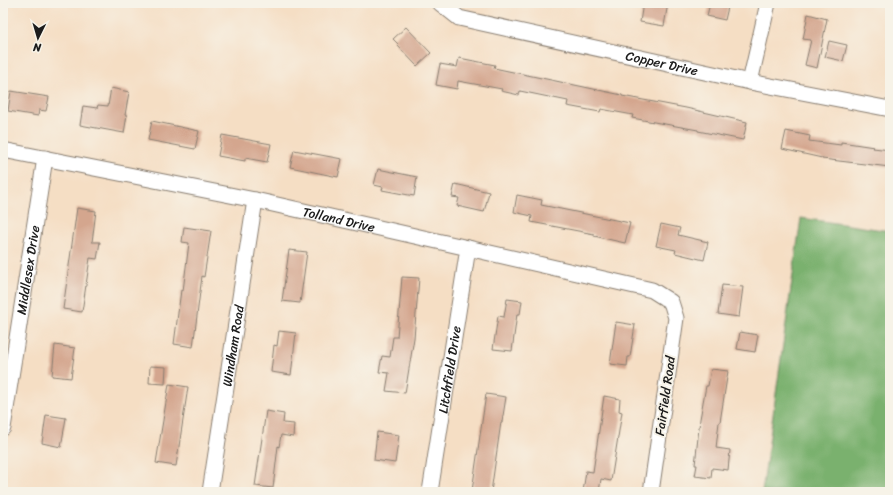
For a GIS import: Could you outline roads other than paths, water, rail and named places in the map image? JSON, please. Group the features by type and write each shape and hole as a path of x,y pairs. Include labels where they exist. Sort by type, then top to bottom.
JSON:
{"street":[{"name":"Copper Drive","path":"440,3 459,18 750,82 890,109"},
{"path":"750,82 768,3"},
{"name":"Tolland Drive","path":"3,150 255,200 468,248 652,290 671,302"},
{"name":"Middlesex Drive","path":"3,428 45,158"},
{"name":"Windham Road","path":"210,492 255,200"},
{"name":"Litchfield Drive","path":"430,492 468,248"},
{"name":"Fairfield Road","path":"651,492 676,318 671,302"}]}
